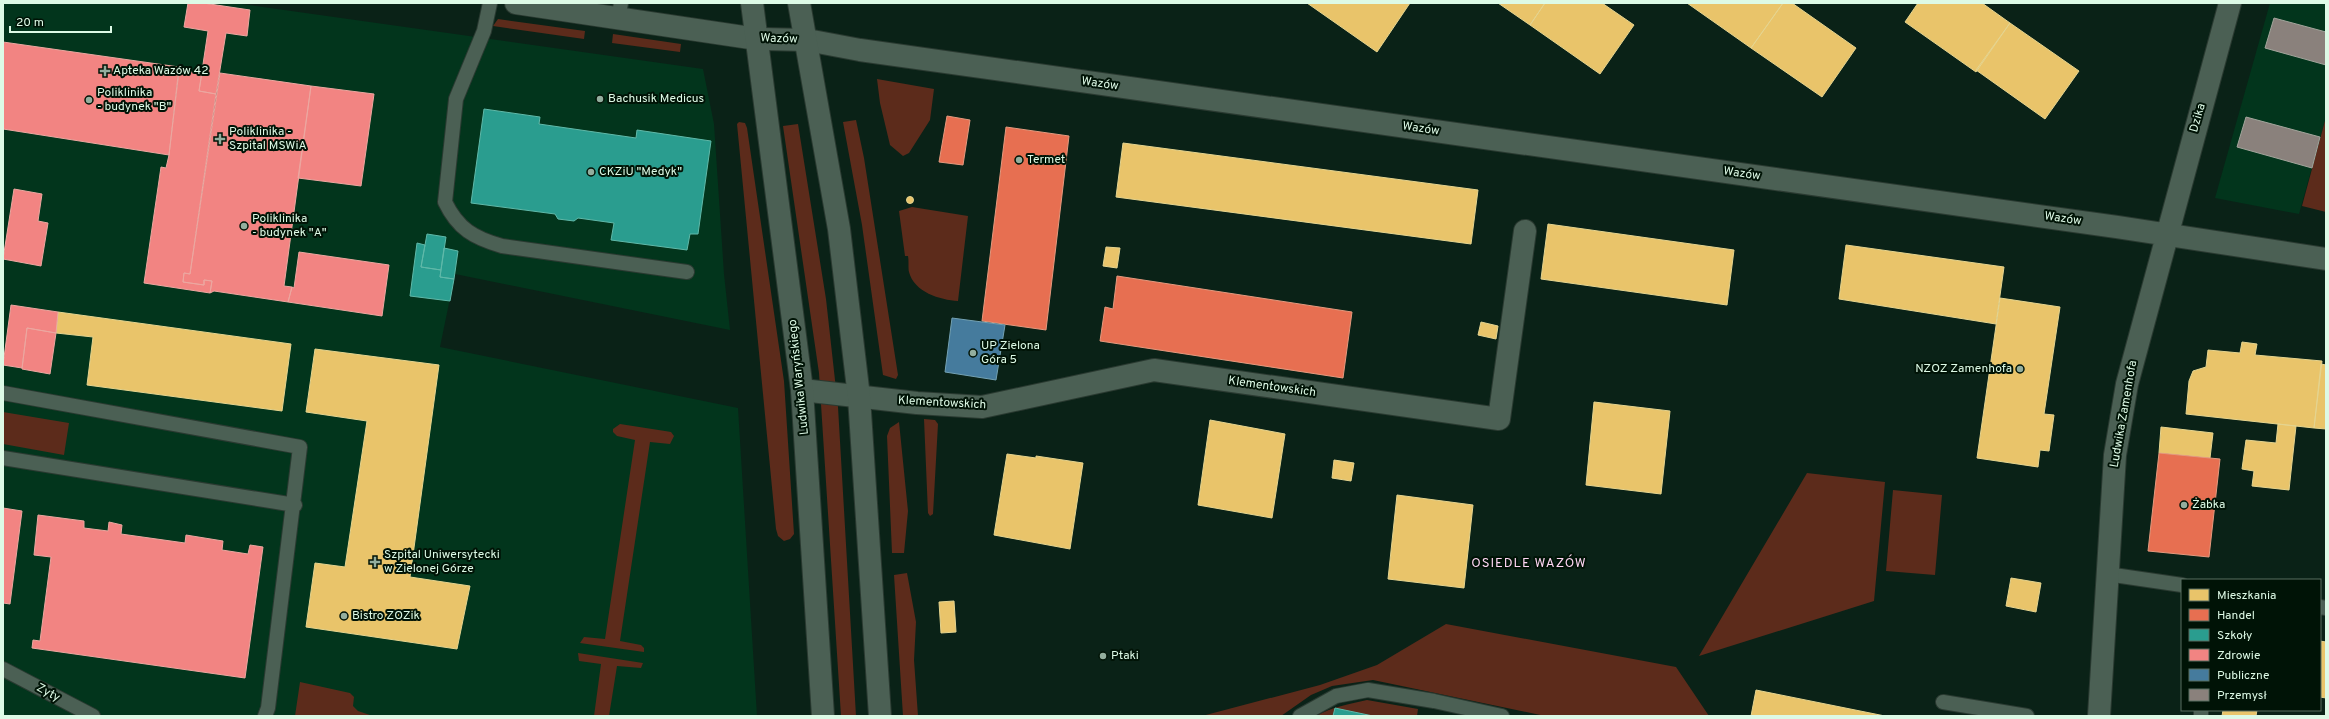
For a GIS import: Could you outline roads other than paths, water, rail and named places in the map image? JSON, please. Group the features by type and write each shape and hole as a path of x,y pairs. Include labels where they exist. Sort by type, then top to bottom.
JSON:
{"street":[{"name":"Wazów","path":"516,3 619,11 757,39 807,40 868,51 2166,234 2326,259"},
{"name":"Ludwika Waryńskiego","path":"752,3 802,390 823,716"},
{"path":"799,3 807,40 839,229 859,396 880,716"},
{"name":"Dzika","path":"2166,234 2230,3"},
{"name":"Klementowskich","path":"859,396 982,407 1154,370 1499,419 1525,231"},
{"name":"Ludwika Zamenhofa","path":"2099,716 2115,455 2126,384 2166,234"},
{"path":"802,390 859,396"}],"lane":[{"path":"490,3 484,31 456,99 444,202 452,218 465,230 480,240 502,246 687,272"},
{"path":"3,394 300,447 294,506 266,716"},
{"path":"3,458 294,506"},
{"path":"2107,574 2181,585"},
{"name":"Zyty","path":"3,669 93,716"},
{"path":"1300,716 1336,696 1368,690 1434,701 1502,716"},
{"path":"1943,702 2027,716"}],"place":[{"name":"Apteka Wazów 42","path":"105,71"},
{"name":"Bachusik Medicus","path":"600,99"},
{"name":"Poliklinika - budynek \"B\"","path":"89,100"},
{"name":"Poliklinika - Szpital MSWiA","path":"220,139"},
{"name":"Termet","path":"1019,160"},
{"name":"CKZiU \"Medyk\"","path":"591,172"},
{"name":"Poliklinika - budynek \"A\"","path":"244,226"},
{"name":"UP Zielona Góra 5","path":"973,353"},
{"name":"NZOZ Zamenhofa","path":"2020,369"},
{"name":"Żabka","path":"2184,505"},
{"name":"Szpital Uniwersytecki w Zielonej Górze","path":"375,562"},
{"name":"Bistro ZOZik","path":"344,616"},
{"name":"Ptaki","path":"1103,656"}],"district":[{"name":"OSIEDLE WAZÓW","path":"1529,564"}]}
